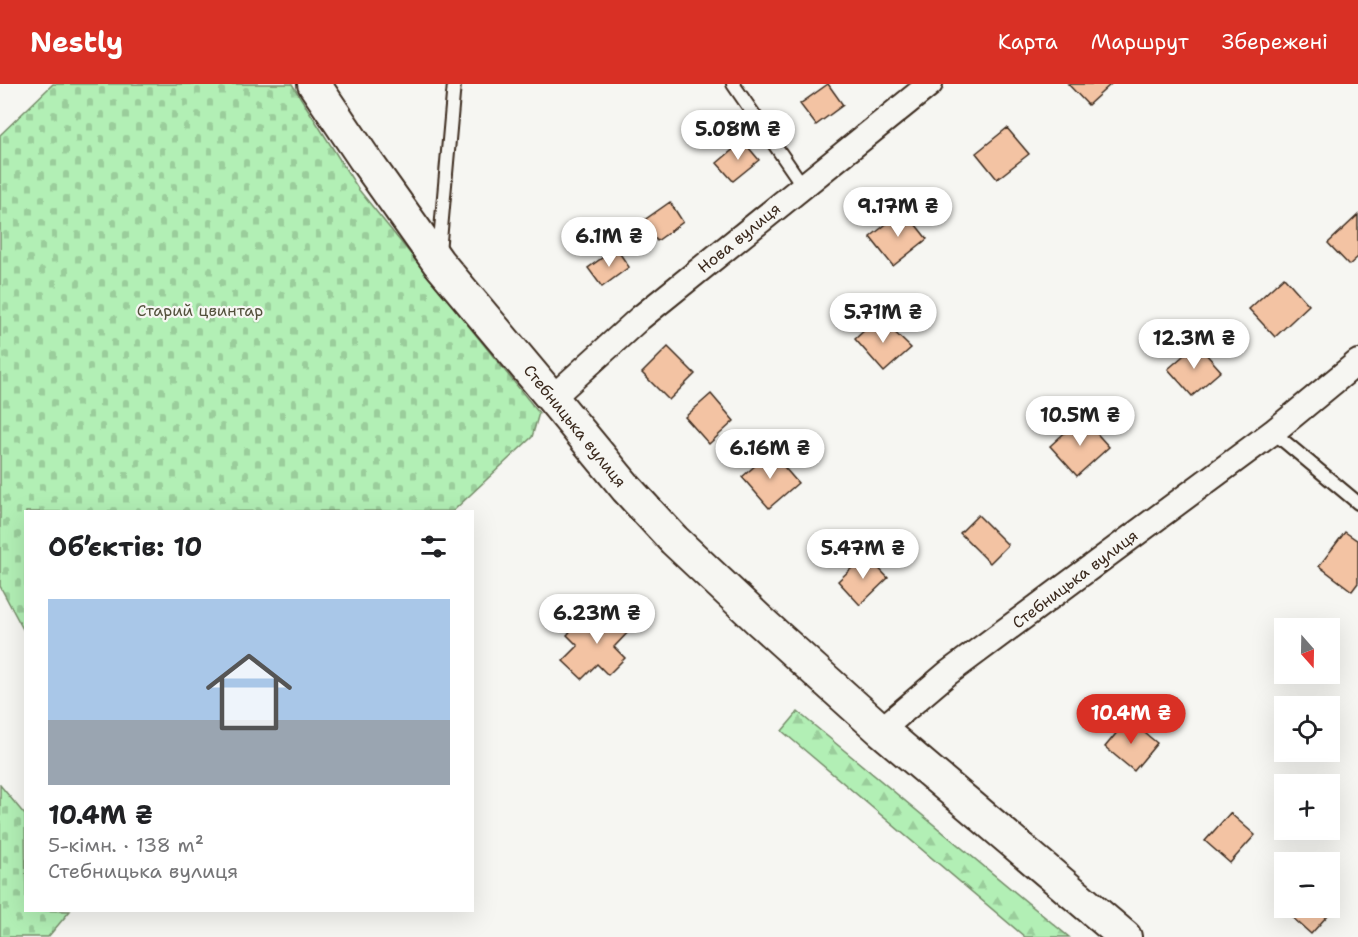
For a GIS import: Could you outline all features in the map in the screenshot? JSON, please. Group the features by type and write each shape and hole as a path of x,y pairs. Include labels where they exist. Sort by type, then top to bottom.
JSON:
{"street":[{"name":"Стебницька вулиця","path":"314,84 438,262 627,489 674,540 881,730 1125,937"},
{"name":"Нова вулиця","path":"552,398 640,318 930,84"},
{"name":"Стебницька вулиця","path":"881,730 948,673 1273,432 1358,362"}],"lane":[{"path":"438,262 454,84"},
{"path":"733,84 803,186"},
{"path":"1273,432 1358,502"}],"green space":[{"name":"Старий цвинтар","path":"53,84 292,84 359,190 539,413 532,437 454,510 24,510 24,631 0,586 0,135"},
{"path":"798,712 1069,937 1025,937 782,731"},
{"path":"0,785 24,814 24,912 69,912 48,937 0,937"}],"building":[{"path":"828,84 843,105 816,125 800,104"},
{"path":"1068,84 1111,84 1088,105"},
{"path":"1007,128 1029,154 997,179 976,153"},
{"path":"743,141 759,160 733,181 717,163"},
{"path":"670,202 683,222 657,241 643,221"},
{"path":"904,210 927,239 893,266 870,237"},
{"path":"1358,215 1358,257 1349,265 1328,243"},
{"path":"616,248 629,267 602,287 588,268"},
{"path":"1284,277 1309,305 1275,337 1249,309"},
{"path":"879,317 911,348 884,372 855,339"},
{"path":"1197,344 1221,371 1192,396 1168,369"},
{"path":"668,347 695,374 669,400 642,373"},
{"path":"711,394 734,421 709,444 685,417"},
{"path":"1082,417 1109,447 1077,476 1050,446"},
{"path":"771,452 798,483 769,508 742,477"},
{"path":"978,515 1008,545 990,563 960,533"},
{"path":"1345,532 1358,541 1358,583 1352,591 1319,566"},
{"path":"866,555 888,578 860,605 838,581"},
{"path":"613,610 632,628 614,647 625,658 608,675 597,664 582,679 563,661 578,646 567,635 585,616 596,627"},
{"path":"1128,719 1157,743 1134,771 1105,747"},
{"path":"1230,813 1255,835 1230,863 1205,841"},
{"path":"1293,918 1325,918 1311,934"}]}
